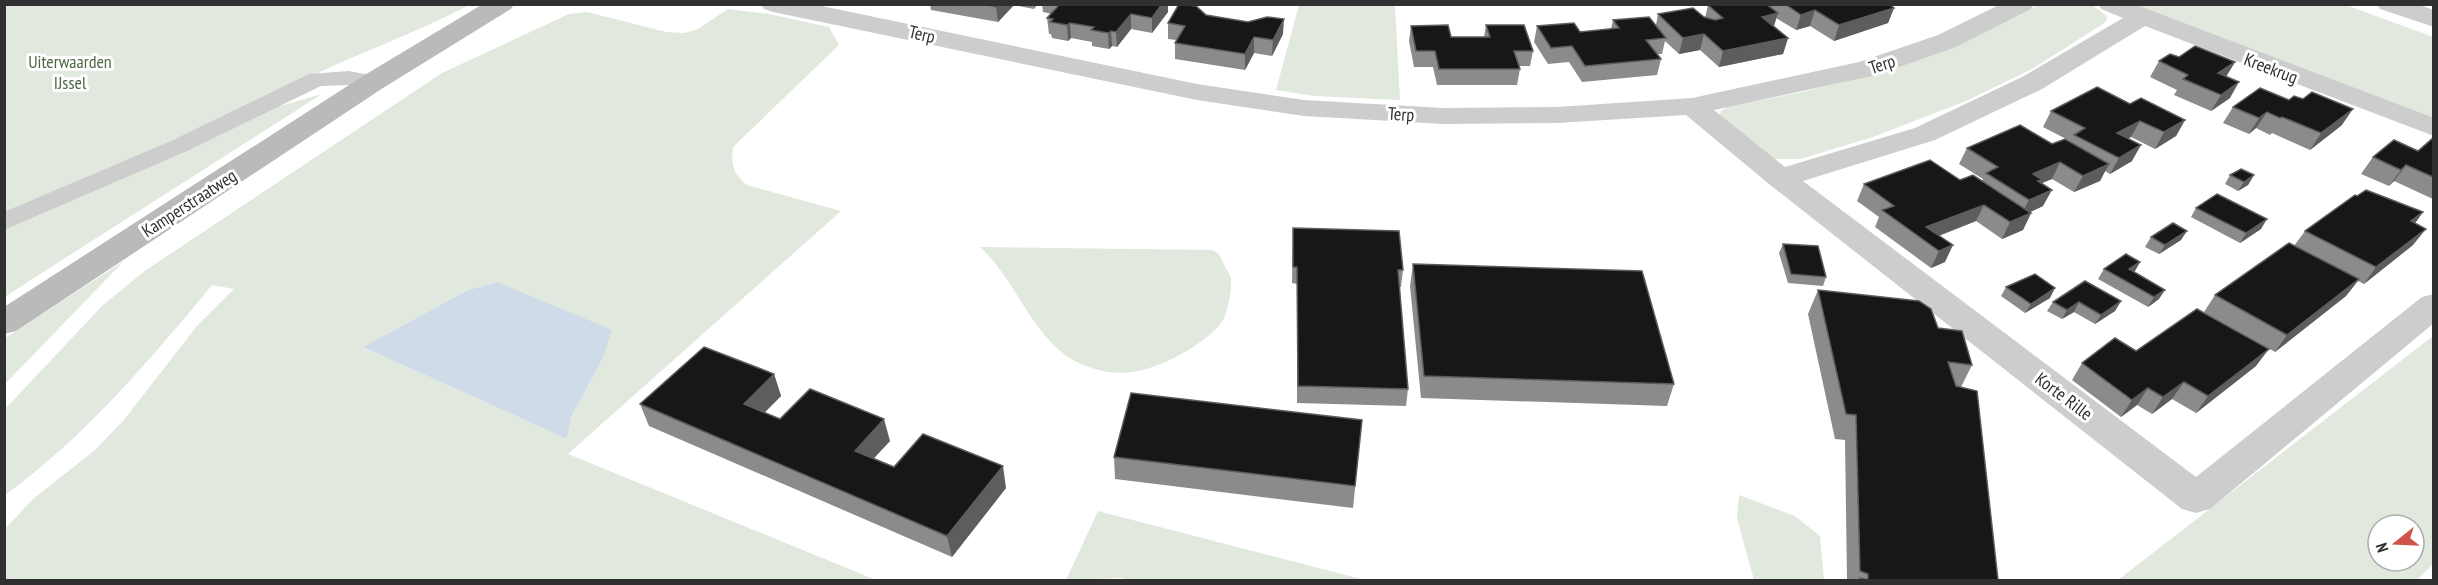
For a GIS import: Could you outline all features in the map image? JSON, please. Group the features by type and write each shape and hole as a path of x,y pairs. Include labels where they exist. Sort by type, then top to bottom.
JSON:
{"main road":[{"name":"Kamperstraatweg","path":"4,323 373,82 502,4"}],"street":[{"name":"Terp","path":"773,4 1197,92 1304,108 1444,116 1557,115 1692,106 1866,69 1947,41 2022,4"},
{"name":"Kreekrug","path":"2110,4 2141,18 2433,128"},
{"path":"2389,4 2433,19"},
{"path":"1779,178 1925,134 2031,83 2141,18"},
{"name":"Korte Rille","path":"1692,106 1779,178 2196,498 2433,305"}],"lane":[{"path":"4,222 179,146 317,79 349,78 373,82"}],"green space":[{"name":"Uiterwaarden IJssel","path":"4,5 469,5 5,216"},
{"path":"1299,5 1395,5 1400,100 1314,96 1276,90"},
{"path":"2038,5 2092,5 2107,16 2106,22 2032,69 1966,101 1873,137 1800,159 1775,159 1718,119 1721,111 1729,106 1811,90 1926,56"},
{"path":"2113,5 2346,5 2433,37 2433,125"},
{"path":"728,9 769,14 829,27 839,45 733,147 732,159 736,173 747,185 841,211 568,454 876,580 5,580 4,530 33,499 95,450 123,421 197,326 234,289 212,285 115,397 62,448 5,495 5,409 103,305 146,270 442,73 569,14 587,12 666,32 684,33 698,29","holes":["497,282 602,360 571,417 567,439 363,347 468,290"]},
{"path":"322,94 5,297 5,228 266,110"},
{"path":"980,247 1212,250 1220,257 1231,279 1228,306 1217,328 1197,344 1172,359 1138,371 1120,373 1102,371 1076,362 1047,338 996,264"},
{"path":"124,261 5,384 5,338"},
{"path":"2433,336 2433,564 2426,571 2426,513 2366,513 2366,573 2424,573 2417,580 2118,580"},
{"path":"1739,495 1795,516 1820,536 1824,580 1754,580 1737,518"},
{"path":"1098,511 1365,580 1132,580 1120,578 1066,580"}],"shaded area":[{"path":"497,282 612,330 602,360 571,417 567,439 363,347 468,290"}],"building":[{"path":"1060,4 1162,4 1152,18 1131,14 1116,32 1108,33 1091,30 1094,27 1050,22 1053,19 1047,18"},
{"path":"1179,4 1196,6 1206,15 1248,22 1267,17 1284,19 1273,40 1254,37 1245,54 1175,43 1185,26 1168,23"},
{"path":"1766,4 1778,13 1762,17 1788,38 1723,51 1704,34 1683,38 1658,14 1693,8 1704,17 1715,20 1723,18 1708,5"},
{"path":"1785,4 1889,4 1894,8 1839,25 1815,10 1801,15"},
{"path":"1649,17 1666,38 1646,40 1661,59 1585,66 1572,46 1551,48 1537,26 1574,23 1580,32 1619,28 1613,20"},
{"path":"1448,25 1451,37 1490,37 1486,25 1524,25 1533,51 1514,51 1520,69 1439,69 1435,51 1416,51 1411,26"},
{"path":"2195,46 2235,62 2218,73 2239,82 2221,95 2183,79 2188,75 2159,61 2170,54 2179,57"},
{"path":"2097,87 2130,104 2141,98 2185,120 2164,132 2140,121 2117,133 2141,145 2119,158 2074,135 2085,128 2051,111"},
{"path":"2260,88 2289,100 2294,96 2303,99 2312,92 2353,109 2321,133 2267,112 2259,118 2233,107"},
{"path":"2020,125 2052,144 2065,139 2109,164 2083,176 2060,162 2033,174 2042,180 2038,181 2052,190 2029,200 1986,173 1998,167 1967,148"},
{"path":"2433,138 2433,177 2406,165 2401,170 2373,157 2394,140 2418,151"},
{"path":"1930,160 1960,180 1973,175 2031,213 2010,222 1984,205 1926,227 1953,245 1939,251 1882,210 1894,206 1864,184"},
{"path":"2241,169 2254,175 2244,182 2230,175"},
{"path":"2366,190 2423,212 2411,221 2426,229 2376,267 2305,231 2355,195"},
{"path":"2217,194 2267,219 2246,233 2196,208"},
{"path":"2173,223 2187,231 2165,245 2151,237"},
{"path":"1293,228 1399,231 1403,270 1398,270 1408,389 1298,386 1297,267 1293,267"},
{"path":"2289,243 2359,279 2287,335 2215,295"},
{"path":"1783,244 1818,246 1826,277 1791,274"},
{"path":"2126,254 2140,262 2129,269 2165,290 2154,297 2104,269"},
{"path":"1413,264 1642,271 1674,384 1424,376"},
{"path":"2035,274 2055,288 2031,304 2006,287"},
{"path":"2085,281 2121,301 2101,315 2079,302 2067,310 2053,302"},
{"path":"1818,290 1919,301 1931,309 1938,328 1962,331 1972,365 1948,362 1956,386 1977,391 1998,580 1868,580 1868,574 1860,571 1856,415 1846,414"},
{"path":"2197,309 2269,349 2208,396 2184,382 2163,397 2148,388 2132,400 2082,363 2115,338 2136,351"},
{"path":"704,347 774,374 744,404 780,419 810,389 884,419 855,451 894,467 923,434 1003,466 947,536 640,404"},
{"path":"1131,393 1362,420 1355,486 1114,457"}]}
